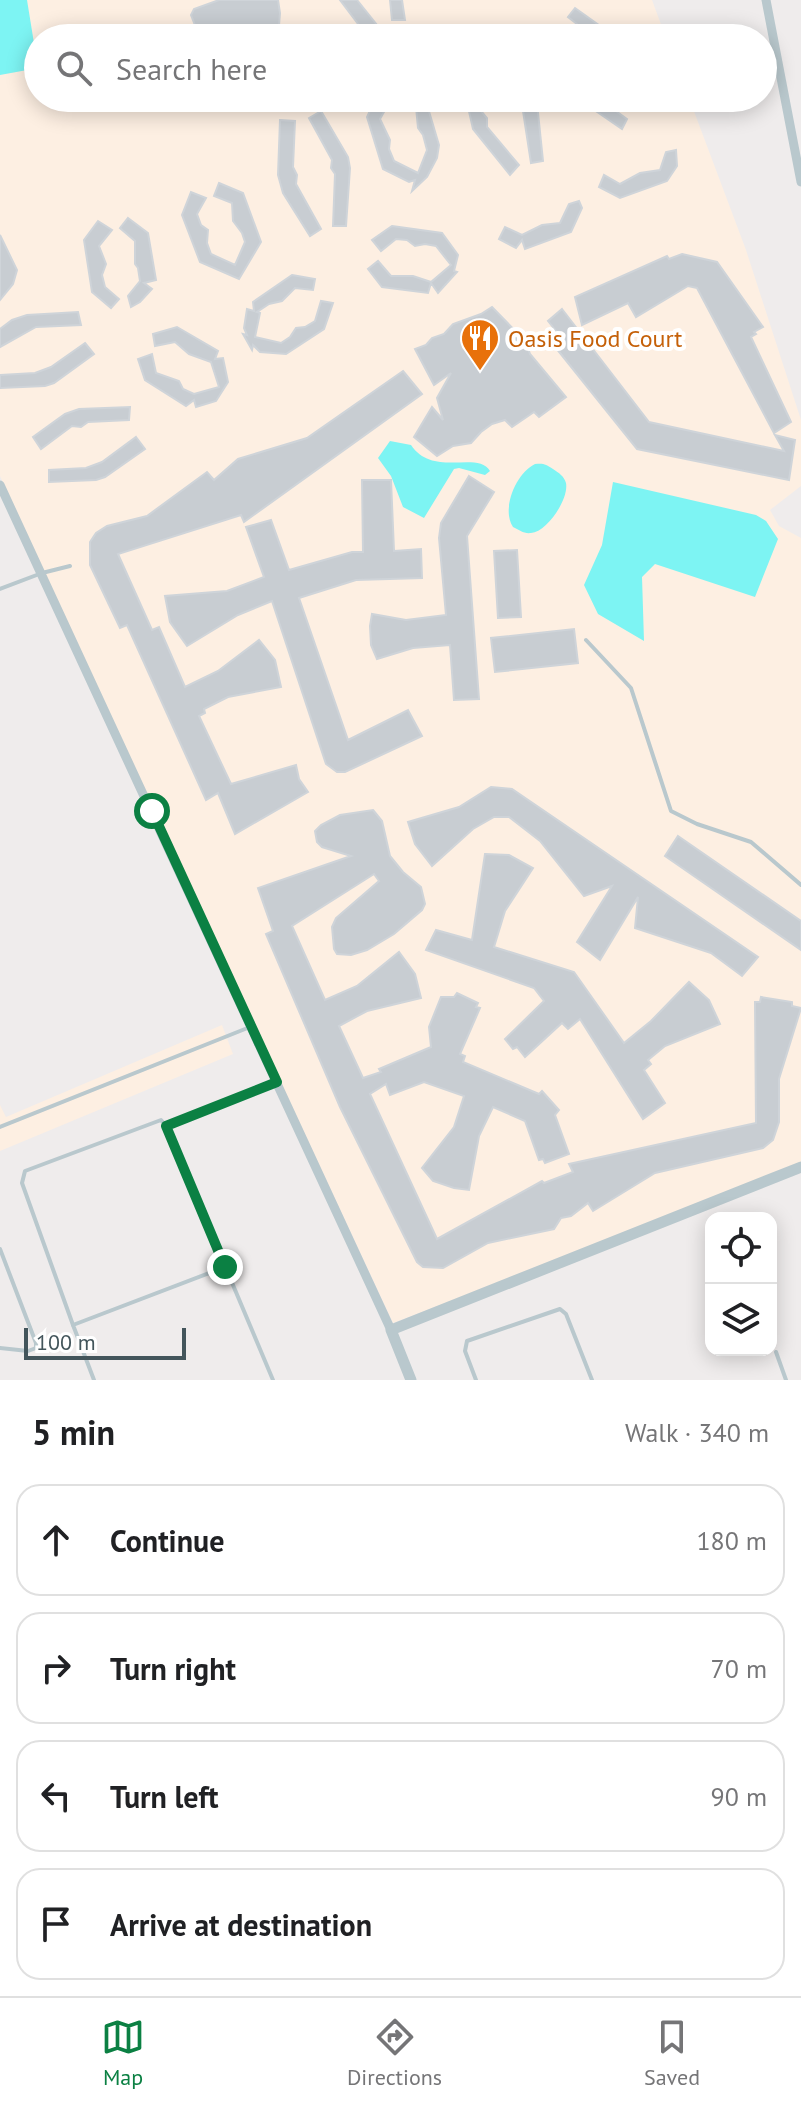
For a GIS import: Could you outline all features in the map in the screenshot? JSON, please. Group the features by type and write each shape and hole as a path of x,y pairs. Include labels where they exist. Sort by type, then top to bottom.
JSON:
{"street":[{"path":"766,0 770,24"},
{"path":"777,61 801,182"},
{"path":"789,127 801,125"},
{"path":"0,485 391,1330 411,1380"},
{"path":"391,1330 801,1167"}],"lane":[{"path":"0,589 70,566"},
{"path":"586,640 631,688 671,811 751,842 801,885"},
{"path":"0,1127 251,1026"},
{"path":"166,1126 277,1082"},
{"path":"94,1380 22,1183 22,1175 25,1171 161,1120 273,1380"},
{"path":"0,1249 36,1348 28,1351 0,1348"},
{"path":"73,1325 225,1267"},
{"path":"476,1380 465,1351 467,1341 560,1309 566,1314 592,1380"},
{"path":"777,1355 786,1380"}],"shaded area":[{"path":"0,0 652,0 661,24 24,24 24,112 694,112 746,250 801,420 801,486 770,510 779,526 801,538 801,1168 393,1323 0,476"},
{"path":"222,1025 233,1054 0,1151 0,1105 6,1117"}],"water":[{"path":"0,0 27,0 31,24 24,24 24,71 0,75"},
{"path":"390,441 411,445 420,455 431,460 476,463 490,471 485,475 454,469 424,518 403,507 391,476 378,458"},
{"path":"535,464 546,465 559,473 566,483 566,490 550,521 537,531 526,533 513,527 510,502 522,475"},
{"path":"613,482 756,515 766,521 778,539 755,597 655,564 642,577 644,641 598,614 584,585 602,545"}],"building":[{"path":"219,0 278,0 279,24 195,24 191,15 194,9"},
{"path":"340,0 357,0 376,24 358,24"},
{"path":"390,0 402,0 405,20 392,20"},
{"path":"575,8 597,24 577,24 568,17"},
{"path":"322,112 348,157 346,226 333,226 335,174 331,168 332,160 309,118"},
{"path":"369,112 384,112 380,119 390,140 389,149 394,161 418,173 427,150 418,128 416,112 429,112 439,145 437,158 427,177 412,191 415,180 409,182 383,169 367,117"},
{"path":"469,112 482,112 487,118 487,127 519,165 510,175 473,129"},
{"path":"523,112 538,112 543,161 531,163"},
{"path":"597,112 617,112 627,119 622,129"},
{"path":"280,120 295,121 293,167 297,175 296,184 321,229 310,236 283,193 278,175"},
{"path":"676,150 677,166 667,181 620,198 599,187 604,175 620,184 640,173 660,170 666,152"},
{"path":"219,183 243,193 261,242 239,279 200,262 182,215 191,192 206,198 197,214 201,225 208,230 207,243 211,254 235,265 245,242 233,221 232,203 214,196"},
{"path":"579,201 582,208 571,232 525,249 522,240 516,248 499,239 505,227 522,235 542,225 560,223 569,204"},
{"path":"128,218 148,233 156,280 144,283 152,289 131,307 128,296 140,281 135,264 135,241 120,228"},
{"path":"98,221 112,230 99,246 106,264 102,275 105,287 119,299 111,308 92,292 84,240"},
{"path":"392,226 442,233 458,255 454,271 457,272 438,293 431,283 428,293 382,287 368,269 378,261 391,276 413,276 431,282 451,265 436,246 415,246 407,240 396,239 381,251 372,240"},
{"path":"0,235 17,270 13,284 0,300"},
{"path":"682,254 717,262 763,327 751,337 791,422 774,433 697,288 688,286 636,317 628,303 582,325 575,297 667,256 669,259"},
{"path":"292,275 315,279 313,290 295,288 282,301 269,304 257,312 260,313 255,337 281,343 296,328 315,321 321,301 333,303 324,329 286,354 260,352 253,345 252,350 243,334 247,335 244,328 247,309 254,311 253,302"},
{"path":"492,307 526,342 530,354 566,397 539,417 534,412 512,427 505,420 492,424 471,443 453,446 437,456 414,437 432,407 443,420 437,398 451,373 434,385 415,349 444,334 453,324"},
{"path":"562,309 649,422 784,451 775,435 795,440 789,480 637,449 552,343 560,336 548,321"},
{"path":"78,312 81,325 36,327 0,347 0,329 12,320 27,315"},
{"path":"177,327 218,351 215,359 223,358 228,382 216,401 196,407 194,400 186,406 145,380 138,359 152,354 156,373 179,381 183,389 194,394 219,387 211,362 189,354 175,342 155,346 153,334"},
{"path":"85,343 94,354 54,383 0,388 0,375 35,373 51,367"},
{"path":"403,371 422,394 244,522 241,515 118,554 152,630 159,627 185,687 218,671 259,640 275,660 281,687 228,697 204,709 205,713 199,716 231,784 296,765 299,779 308,792 235,834 218,793 206,800 127,625 120,628 90,565 90,542 96,533 107,526 147,516 207,472 214,480 238,459 307,438"},
{"path":"130,407 129,420 72,426 41,449 33,437 65,414 79,409"},
{"path":"136,437 145,449 105,477 49,482 49,470 86,468 102,462"},
{"path":"469,476 494,492 467,536 479,699 454,700 450,645 413,648 377,659 371,645 370,626 372,614 406,620 446,615 439,538 441,523"},
{"path":"362,480 391,480 394,551 421,549 422,578 356,580 299,598 348,740 408,710 422,736 345,772 337,772 326,764 272,601 238,615 187,646 170,622 165,596 227,591 264,577 246,527 271,520 289,570 352,552 363,552"},
{"path":"517,550 521,617 498,618 494,551"},
{"path":"574,629 578,663 495,672 491,638"},
{"path":"491,787 512,789 758,957 742,976 711,953 635,928 638,897 600,960 577,942 612,886 584,896 540,841 509,817 494,817 473,829 432,866 415,844 408,822 459,807"},
{"path":"373,810 382,821 390,856 421,887 425,904 422,910 394,934 367,950 351,955 337,954 332,927 336,918 379,881 374,874 292,926 325,1000 357,986 399,952 415,974 421,998 367,1011 339,1026 363,1078 431,1047 429,1027 441,997 454,997 457,993 478,1003 476,1007 480,1008 460,1054 465,1056 463,1062 539,1094 542,1091 559,1110 555,1115 569,1154 545,1163 543,1159 539,1160 525,1121 493,1107 479,1136 469,1190 454,1188 433,1181 422,1168 454,1127 464,1096 424,1082 390,1095 386,1084 370,1094 437,1239 542,1181 544,1183 573,1172 569,1164 756,1123 755,1002 760,1002 761,997 792,1002 792,1006 801,1008 779,1079 779,1122 773,1140 763,1148 655,1173 593,1211 588,1203 571,1216 561,1218 554,1229 488,1243 443,1268 423,1267 417,1262 340,1107 266,934 273,931 258,888 351,856 322,847 317,842 315,831 340,815"},
{"path":"678,836 801,921 801,950 665,856"},
{"path":"485,854 509,855 533,868 505,911 494,947 574,972 624,1043 651,1021 689,982 709,1000 720,1024 665,1046 648,1060 651,1064 644,1070 665,1103 643,1119 580,1019 568,1029 562,1023 525,1057 505,1039 544,1001 534,988 426,950 436,930 472,940"}],"place":[{"name":"Oasis Food Court","path":"480,372"}],"route":[{"path":"152,811 277,1082 166,1126 225,1267"}]}
